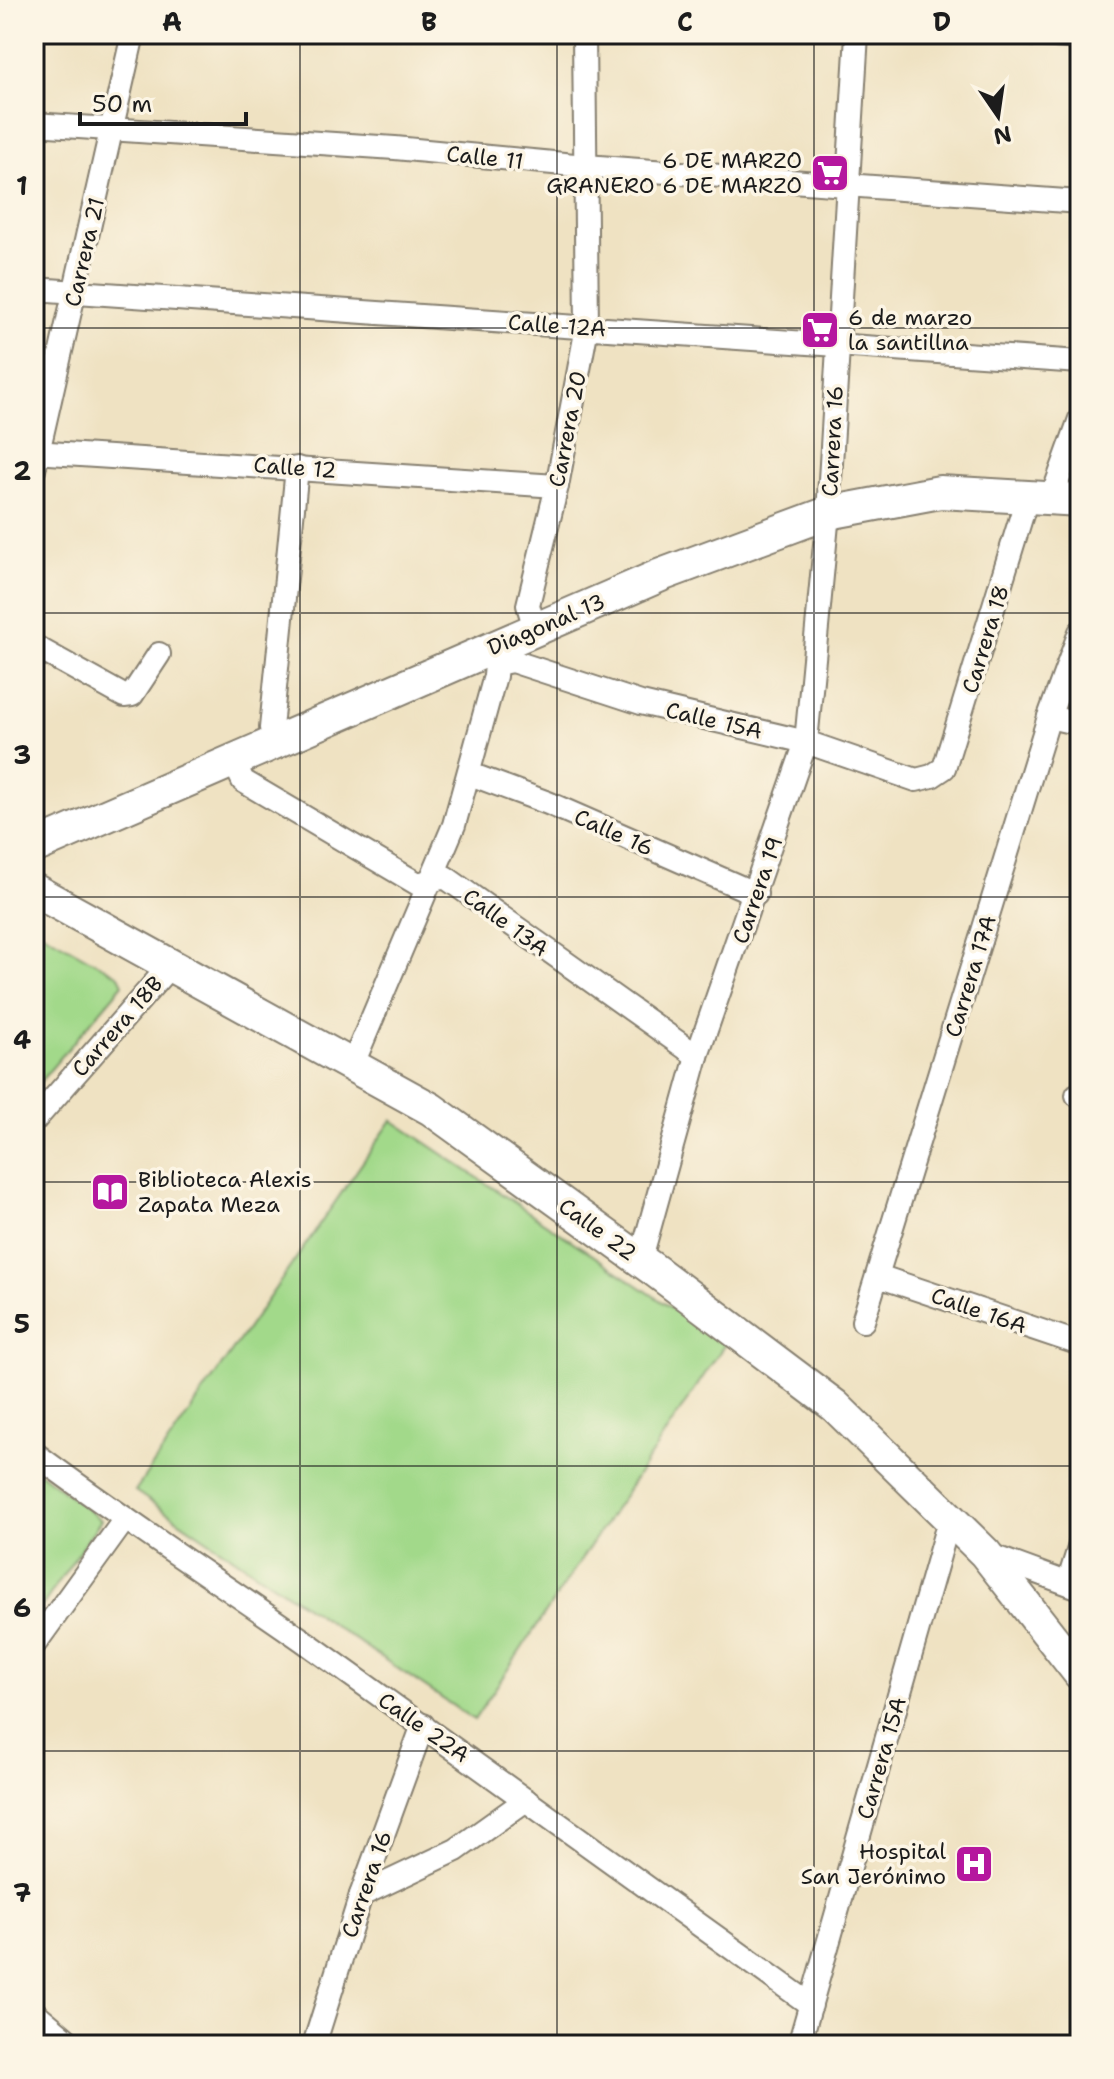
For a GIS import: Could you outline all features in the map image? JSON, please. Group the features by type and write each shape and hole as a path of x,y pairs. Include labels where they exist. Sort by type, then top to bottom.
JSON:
{"street":[{"name":"Carrera 21","path":"35,458 76,292 133,34"},
{"name":"Carrera 20","path":"535,629 528,605 557,486 587,327 584,34"},
{"name":"Carrera 16","path":"828,513 857,34"},
{"path":"1029,34 1080,38"},
{"name":"Calle 11","path":"34,124 395,148 585,166 1080,202"},
{"name":"Calle 12A","path":"34,289 1080,362"},
{"name":"Carrera 18","path":"932,776 944,768 1053,497 1080,419"},
{"name":"Calle 12","path":"35,458 297,468 557,486"},
{"path":"276,741 271,728 297,468"},
{"name":"Diagonal 13","path":"34,847 276,741 493,656 535,629 661,575 828,513 940,492 1053,497"},
{"name":"Carrera 19","path":"637,1258 644,1247 697,1056 756,894 806,742 828,513"},
{"name":"Carrera 17A","path":"863,1321 1049,717 1080,632"},
{"path":"34,646 124,696 132,695 159,654"},
{"path":"352,1066 454,825 470,774 493,656"},
{"name":"Calle 15A","path":"493,656 641,703 806,742 916,780 932,776"},
{"path":"1049,717 1080,724"},
{"name":"Calle 13A","path":"233,760 243,781 418,884 445,877 697,1056"},
{"name":"Calle 16","path":"470,774 548,803 756,894"},
{"name":"Calle 22","path":"34,890 431,1109 835,1406 985,1553 1080,1674"},
{"name":"Carrera 18B","path":"34,1121 161,976 167,965"},
{"name":"Calle 16A","path":"878,1276 1080,1344"},
{"name":"Calle 22A","path":"34,1453 423,1725 811,2005"},
{"name":"Carrera 15A","path":"799,2045 950,1517"},
{"path":"34,1645 125,1519"},
{"path":"985,1553 1074,1585 1080,1545"},
{"name":"Carrera 16","path":"314,2045 361,1895 423,1725"},
{"path":"361,1895 456,1850 526,1800"},
{"path":"34,2012 73,2045"}],"green space":[{"path":"34,928 119,976 123,984 34,1089"},
{"path":"392,1120 725,1344 474,1720 135,1491"},
{"path":"34,1468 101,1520 34,1618"}],"place":[{"name":"6 DE MARZO GRANERO 6 DE MARZO","path":"830,173"},
{"name":"6 de marzo la santillna","path":"820,330"},
{"name":"Biblioteca Alexis Zapata Meza","path":"110,1192"},
{"name":"Hospital San Jerónimo","path":"974,1864"}]}
